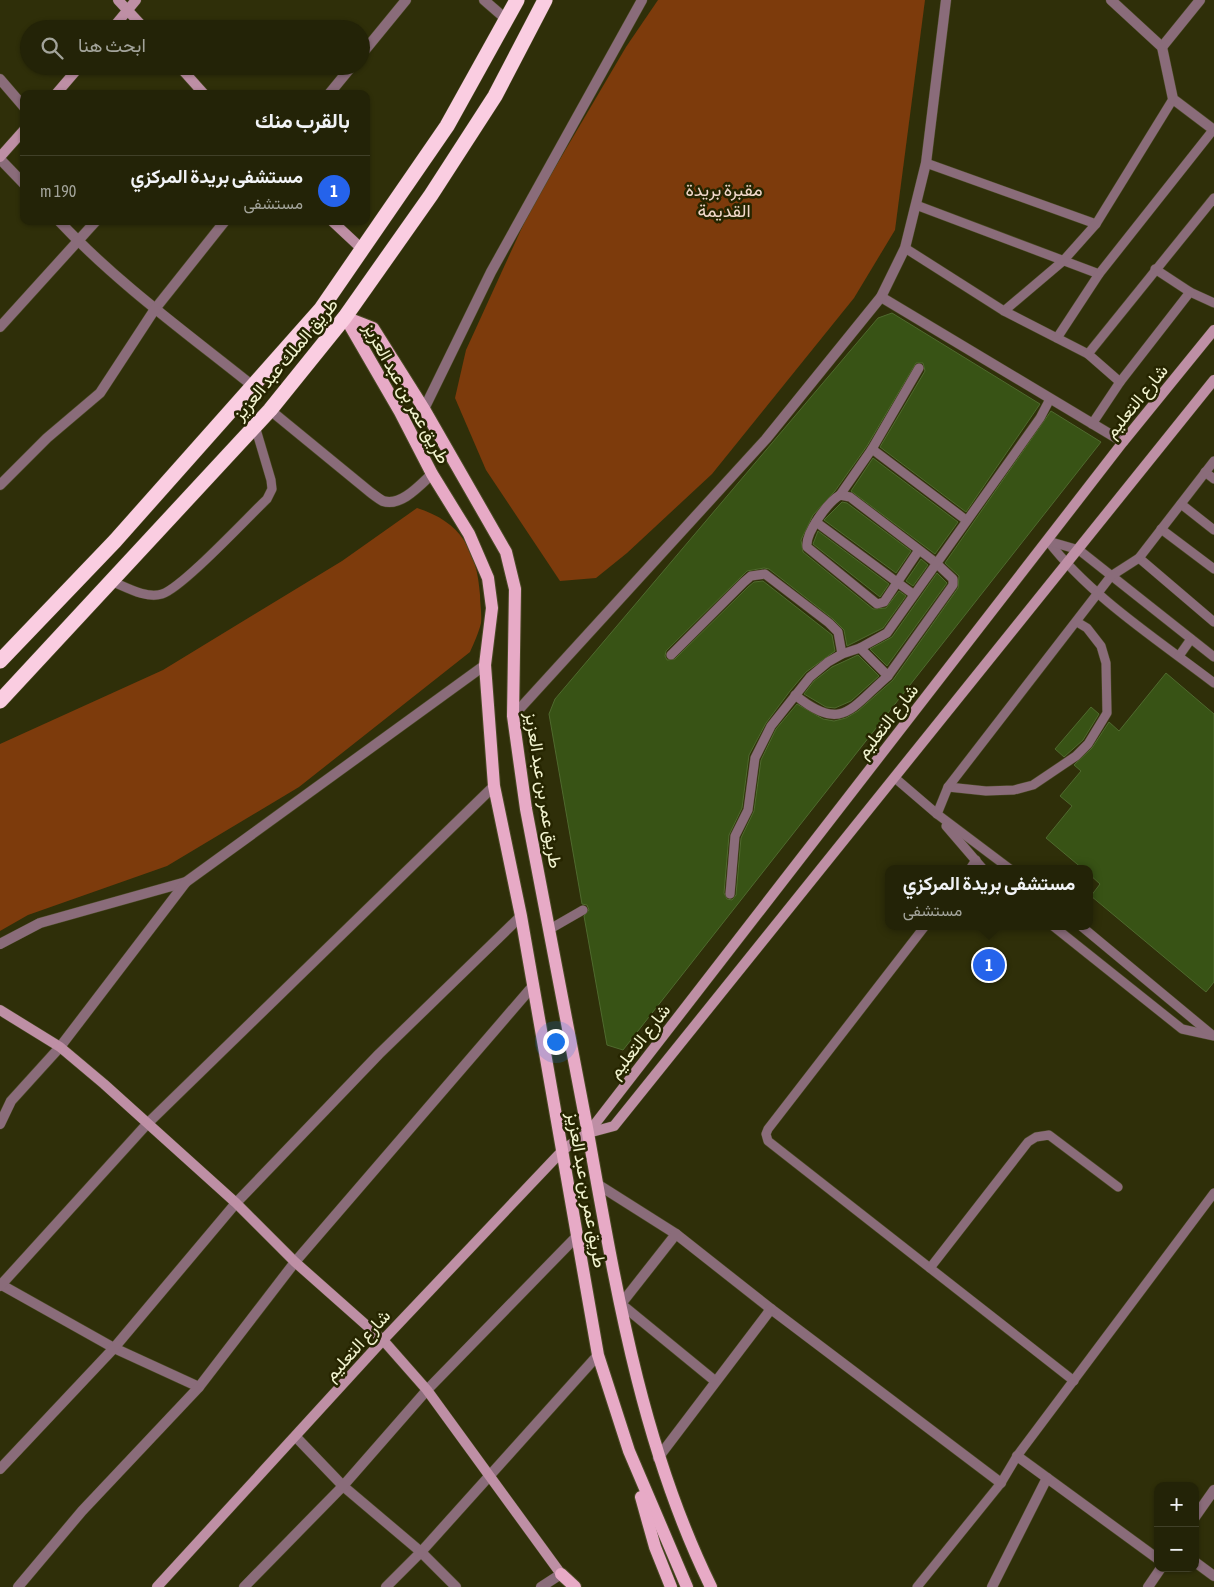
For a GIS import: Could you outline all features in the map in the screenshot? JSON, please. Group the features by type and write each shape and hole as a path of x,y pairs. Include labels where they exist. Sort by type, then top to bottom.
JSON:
{"highway":[{"name":"طريق الملك عبد العزيز","path":"0,661 115,541 254,387 321,309 447,126 517,0"},
{"name":"طريق الملك عبد العزيز","path":"0,701 270,410 345,317 431,195 495,96 545,0"}],"main road":[{"name":"طريق عمر بن عبد العزيز","path":"345,317 373,328 424,409 506,552 515,590 512,716 526,809 550,929 596,1184 632,1364 658,1458 697,1559 711,1587"},
{"name":"طريق عمر بن عبد العزيز","path":"345,317 400,412 432,474 469,534 488,578 492,608 485,665 494,786 521,916 532,987 564,1148 577,1236 598,1354 629,1451 686,1587"},
{"path":"629,1451 654,1547 672,1587"},
{"path":"697,1559 719,1587"},
{"path":"561,1574 570,1587"},
{"path":"561,1574 575,1587"}],"street":[{"path":"118,0 137,20"},
{"path":"120,20 136,0"},
{"path":"370,43 406,0"},
{"path":"484,0 507,20"},
{"path":"424,409 491,272 642,0"},
{"path":"512,716 766,439 881,297 905,248 926,163 946,0"},
{"path":"1111,0 1162,47 1173,99 1214,130"},
{"path":"1162,47 1200,0"},
{"path":"59,90 72,75"},
{"path":"187,75 200,90"},
{"path":"332,90 345,75"},
{"path":"0,80 20,102"},
{"path":"20,135 0,158 20,180"},
{"path":"63,225 78,242 155,309 254,387"},
{"path":"0,327 93,225"},
{"path":"0,484 47,438 100,393 155,309 222,225"},
{"path":"336,225 363,250"},
{"path":"881,297 1123,442"},
{"name":"شارع التعليم","path":"588,1133 1123,442 1214,330"},
{"name":"شارع التعليم","path":"158,1587 296,1438 383,1340 564,1148 588,1133 614,1126 1214,380"},
{"path":"270,410 383,501 392,502 409,494 432,474"},
{"path":"0,1124 11,1101 60,1047 186,882 485,665"},
{"path":"199,1387 114,1348 0,1285 147,1124 494,786"},
{"path":"0,944 40,923 186,882"},
{"path":"0,1469 114,1348 236,1203 379,1054 521,916"},
{"path":"18,1587 82,1511 199,1387 295,1262 532,987"},
{"path":"0,1010 60,1047 236,1203 295,1262 383,1340 428,1390 488,1476 561,1574 541,1587"},
{"path":"596,1184 676,1234 771,1309 1001,1483"},
{"path":"676,1234 621,1304 715,1381"},
{"path":"244,1587 343,1486 428,1390 577,1236"},
{"path":"658,1458 771,1309"},
{"path":"386,1587 421,1552 598,1354"},
{"path":"296,1438 343,1486 421,1552 456,1587"},
{"path":"1018,1456 1154,1556"},
{"path":"992,1587 1047,1478"},
{"path":"1199,1511 1214,1490"},
{"path":"1199,1565 1214,1576"},
{"path":"1148,1587 1158,1572"}],"lane":[{"path":"1004,311 1063,261 1096,224 1173,99"},
{"path":"1057,338 1099,274 1214,130"},
{"path":"926,163 1096,224"},
{"path":"1088,354 1214,198"},
{"path":"916,206 1099,274"},
{"path":"905,248 1004,311 1088,354 1120,382"},
{"path":"1155,269 1190,292 1214,304"},
{"path":"1092,424 1120,382 1190,292"},
{"path":"919,368 872,449 840,495 832,499 806,541 807,547 877,604 884,602 919,550"},
{"path":"730,894 735,836 748,810 755,758 771,726 810,678 842,654 860,648 887,633 935,562 1040,418 1050,399"},
{"path":"111,582 144,594 162,594 179,583 266,499 272,490 271,480 255,426"},
{"path":"872,449 966,520"},
{"path":"937,814 948,787 1099,594 1111,576 1139,558 1214,461"},
{"path":"1206,472 1214,479"},
{"path":"795,695 820,714 832,716 844,714 888,676 953,585 953,579 935,562 850,497 840,495"},
{"path":"1181,504 1214,530"},
{"path":"816,522 913,594"},
{"path":"1162,529 1214,569"},
{"path":"1048,541 1079,550 1214,657"},
{"path":"1048,541 1066,565 1099,594 1214,683"},
{"path":"1139,558 1214,622"},
{"path":"671,655 744,582 751,576 765,574 838,632 842,654"},
{"path":"948,787 986,791 1014,790 1032,785 1076,756 1088,744 1107,713 1108,681 1106,663 1101,646 1087,628 1077,622"},
{"path":"1179,656 1191,639"},
{"path":"860,648 888,676"},
{"path":"895,778 937,814 1005,865"},
{"path":"937,814 980,865"},
{"path":"987,865 993,855"},
{"path":"973,865 976,860"},
{"path":"550,929 583,910"},
{"path":"922,930 766,1134 768,1141 1074,1381"},
{"path":"1058,930 1118,980 1182,1029 1214,1036"},
{"path":"1085,930 1214,1036"},
{"path":"1118,980 1130,967"},
{"path":"930,1268 1028,1142 1036,1137 1049,1135 1118,1187"},
{"path":"916,1587 1001,1483 1018,1456 1214,1193"}],"green space":[{"name":"مقبرة بريدة القديمة","path":"658,0 925,0 895,230 854,298 712,474 627,553 596,578 560,581 486,470 455,398 466,350 530,210 626,47"},
{"path":"417,508 445,521 455,530 464,540 475,564 480,595 481,623 470,652 299,787 167,866 28,915 0,931 0,744 163,670 342,561"}],"building":[{"path":"892,313 1040,404 966,512 880,447 925,371 923,363 916,363 867,446 835,491 813,515 801,540 803,552 873,609 886,608 899,591 906,596 883,628 847,646 844,630 833,619 769,569 764,568 747,571 666,651 665,656 667,660 675,659 748,587 754,582 763,581 832,635 835,651 806,672 790,691 766,723 749,755 742,808 729,835 724,893 727,899 732,900 736,895 741,838 754,811 761,760 776,729 797,704 823,719 834,721 846,718 858,711 893,680 958,588 959,576 945,563 1051,411 1101,442 623,1050 607,1045 584,916 589,910 587,905 582,904 549,714 555,699 878,318"},
{"path":"873,458 958,522 935,554 851,491"},
{"path":"842,502 847,503 911,551 896,573 824,520"},
{"path":"818,531 889,584 880,597 813,544"},
{"path":"921,559 928,565 913,586 906,581"},
{"path":"937,573 947,583 887,666 870,649 892,637"},
{"path":"858,655 879,676 851,701 835,708 826,707 804,694 814,681 832,667"},
{"path":"1166,673 1214,714 1214,982 1206,992 1093,898 1093,893 1100,884 1093,878 1093,865 1078,865 1046,838 1072,806 1060,796 1081,771 1074,765 1092,748 1109,722 1119,731"},
{"path":"1091,707 1099,714 1083,740 1064,757 1055,749"}],"place":[{"name":"مستشفى بريدة المركزي","path":"989,965"}]}
